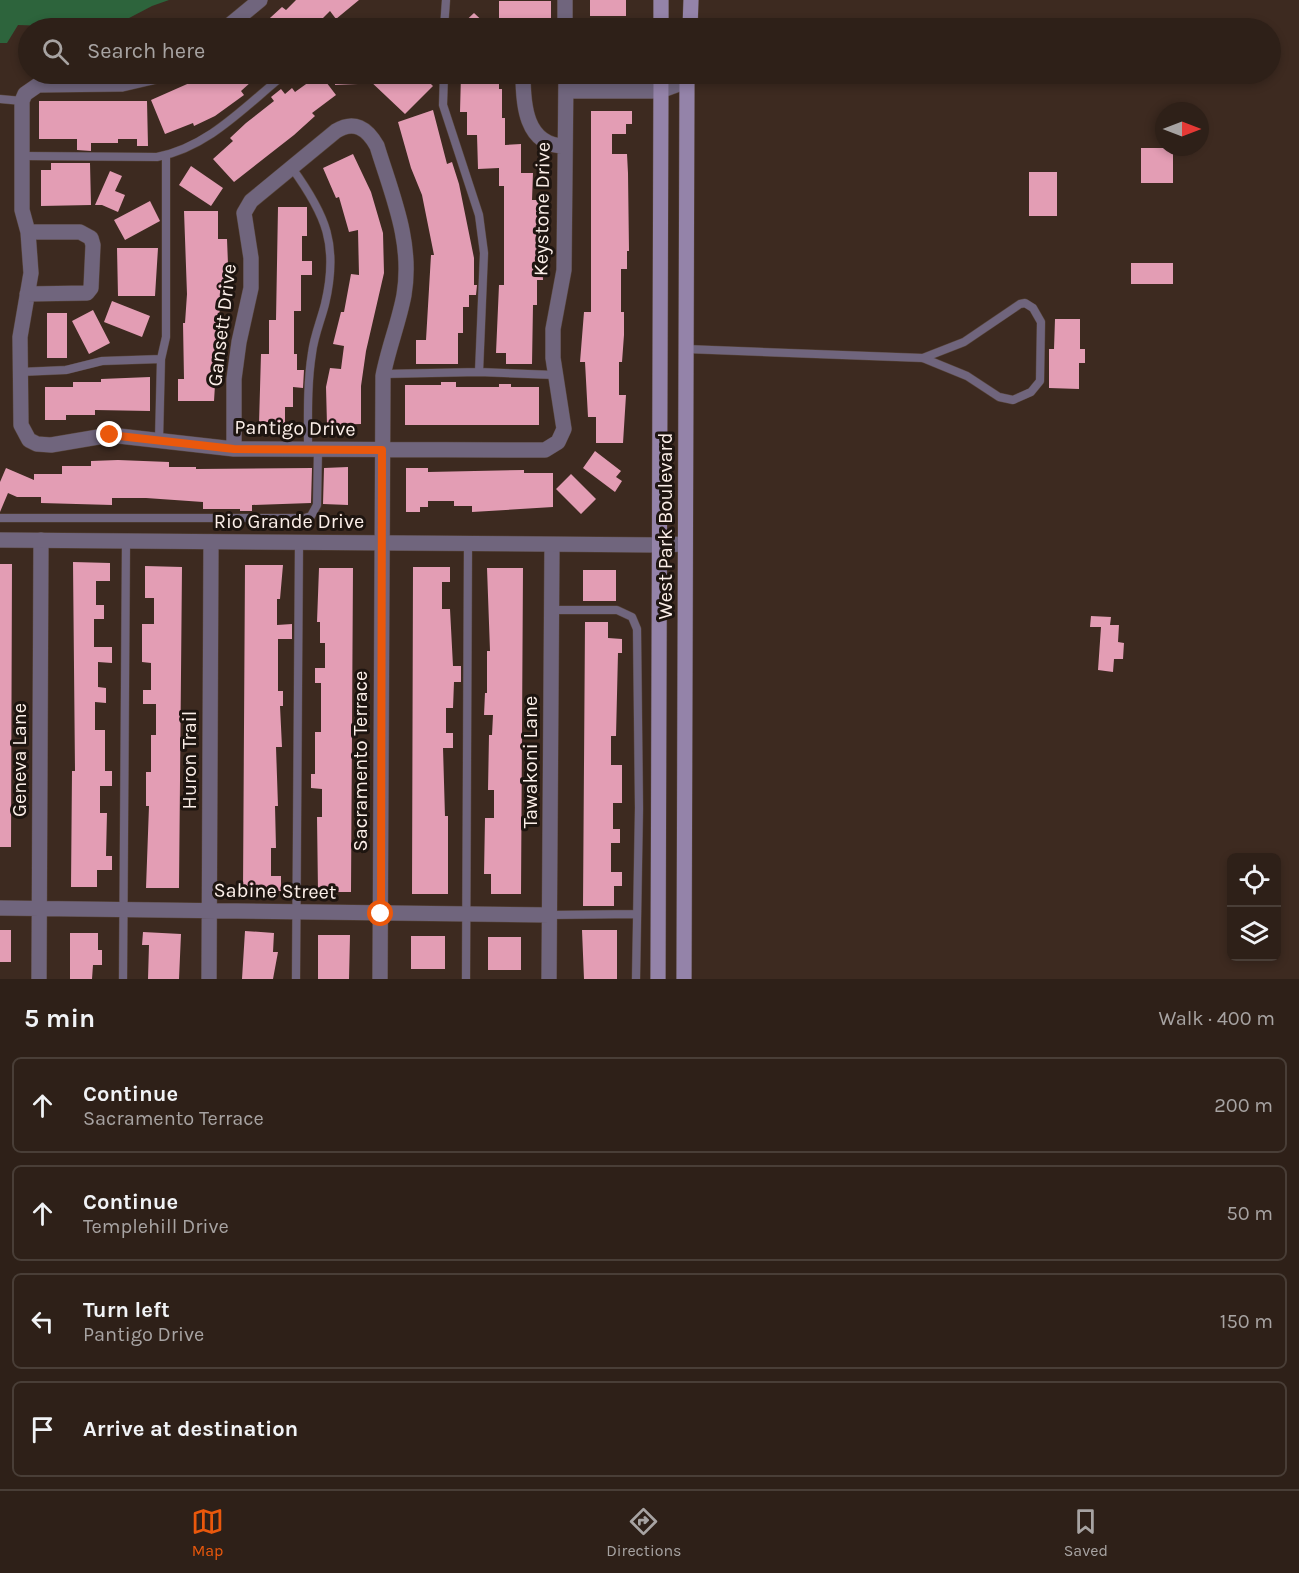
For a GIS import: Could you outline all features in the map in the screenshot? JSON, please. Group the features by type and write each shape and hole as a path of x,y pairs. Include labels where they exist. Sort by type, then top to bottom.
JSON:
{"main road":[{"path":"661,0 661,18"},
{"path":"690,18 691,0"},
{"name":"West Park Boulevard","path":"658,979 660,84"},
{"name":"West Park Boulevard","path":"684,979 687,84"},
{"path":"661,349 686,349"}],"street":[{"path":"238,18 260,0"},
{"path":"565,0 565,18"},
{"path":"20,372 20,337 31,273 28,232 22,210 22,156 26,96 38,85 72,84"},
{"path":"523,84 524,110 528,121 549,144 565,146"},
{"name":"Keystone Drive","path":"552,447 558,442 564,429 555,375 553,329 564,270 566,84"},
{"path":"566,91 660,91 674,84"},
{"name":"Sacramento Terrace","path":"292,168 342,127 350,126 370,133 377,146 400,219 407,266 404,296 383,374 380,979"},
{"name":"Gansett Drive","path":"234,449 234,379 251,288 251,258 243,220 247,207 292,168"},
{"path":"27,294 87,293 91,288 93,245 91,238 80,232 28,232"},
{"name":"Pantigo Drive","path":"20,372 21,425 29,440 38,444 51,445 110,435 234,449 545,450 552,447"},
{"name":"Rio Grande Drive","path":"0,540 686,544"},
{"name":"Geneva Lane","path":"39,979 41,540"},
{"name":"Huron Trail","path":"209,979 211,542"},
{"name":"Tawakoni Lane","path":"549,979 552,544"},
{"name":"Sabine Street","path":"0,908 550,915"}],"lane":[{"path":"445,18 446,0"},
{"path":"22,156 176,154 208,138 273,84"},
{"path":"444,84 443,105 479,215 484,253 479,372"},
{"path":"0,99 26,96"},
{"path":"159,440 161,359 166,337 166,155"},
{"path":"0,518 305,518 311,516 317,505 313,449 312,352 330,282 331,254 321,212 292,168"},
{"path":"686,349 923,358 967,376 999,397 1013,400 1037,387 1040,381 1041,322 1033,308 1025,303 1020,304 971,338 923,358"},
{"path":"20,372 66,370 102,361 161,359"},
{"path":"383,374 479,372 555,375"},
{"path":"123,979 126,541"},
{"path":"296,979 299,542"},
{"path":"466,979 468,543"},
{"path":"552,610 617,610 632,617 637,629 639,808 636,979"},
{"path":"550,915 636,914"}],"green space":[{"path":"0,0 169,0 129,18 18,18 18,25 7,43 0,43"}],"building":[{"path":"296,0 359,0 337,18 330,11 323,18 270,18 282,7 286,10"},
{"path":"590,0 626,0 626,16 590,16"},
{"path":"499,1 551,1 551,18 499,18"},
{"path":"474,13 479,18 469,18"},
{"path":"187,84 249,84 241,91 244,95 215,116 194,126 193,123 165,134 151,100"},
{"path":"306,84 328,84 336,95 312,113 315,116 294,135 234,182 213,159 233,141 230,138 274,101 271,97 281,89 285,94 292,88 295,92"},
{"path":"373,84 431,84 433,86 405,114"},
{"path":"461,84 499,84 499,89 502,89 502,118 505,118 505,145 521,144 521,173 533,173 532,200 540,200 543,280 537,280 537,305 533,305 532,364 506,364 506,353 496,353 499,285 504,285 504,186 499,186 499,168 478,169 477,135 467,135 467,112 460,112"},
{"path":"39,101 147,101 148,146 137,146 137,139 118,139 118,143 91,143 91,151 77,150 77,139 39,139"},
{"path":"433,110 447,164 452,162 459,184 474,258 474,285 477,285 476,295 469,295 469,307 463,307 463,333 458,333 458,364 416,364 416,340 426,340 431,255 434,255 422,195 411,168 398,122"},
{"path":"591,111 632,111 632,124 626,124 626,134 612,134 612,154 627,154 628,173 629,251 627,251 627,269 621,269 621,312 624,312 624,335 622,362 619,362 619,395 626,395 623,443 596,443 596,417 588,417 585,362 580,362 584,312 591,312"},
{"path":"1141,148 1155,148 1155,156 1173,156 1173,183 1141,183"},
{"path":"353,154 371,192 383,233 384,273 366,351 361,386 361,424 327,425 326,387 330,368 341,369 344,346 333,344 341,312 344,312 351,274 359,275 358,230 349,232 339,197 336,198 323,168"},
{"path":"51,163 90,163 91,205 41,206 41,170 51,170"},
{"path":"191,166 223,188 211,206 179,185"},
{"path":"110,171 122,176 115,191 125,195 118,212 102,205 95,205"},
{"path":"1029,172 1057,172 1057,216 1029,216"},
{"path":"150,201 160,221 125,240 114,220"},
{"path":"278,207 307,207 307,236 302,236 302,261 312,261 312,275 301,275 301,311 294,311 294,354 297,354 297,370 304,370 303,388 293,387 293,407 285,407 285,424 259,424 261,354 269,354 269,320 276,320"},
{"path":"184,211 218,211 218,239 227,239 229,289 221,289 214,401 178,401 178,379 184,379 183,323 185,323 187,294"},
{"path":"117,248 158,248 155,296 118,296"},
{"path":"1131,263 1173,263 1173,284 1131,284"},
{"path":"112,301 150,316 142,337 104,322"},
{"path":"93,310 110,343 89,354 72,321"},
{"path":"47,313 67,313 67,358 47,358"},
{"path":"1055,319 1080,319 1080,349 1085,349 1085,363 1079,363 1079,389 1049,388 1049,349 1054,349"},
{"path":"150,377 150,411 95,410 95,415 66,415 66,420 45,420 45,387 73,387 73,382 101,382 101,379"},
{"path":"441,382 456,382 456,387 499,387 499,384 511,384 511,387 539,387 539,425 405,425 405,385 441,385"},
{"path":"595,451 621,471 616,477 622,481 615,492 583,468"},
{"path":"91,461 169,462 169,467 196,467 196,469 312,468 311,503 252,505 252,511 240,511 240,509 203,509 203,502 146,498 112,498 112,505 41,503 41,497 17,497 8,493 0,512 0,482 6,468 34,480 34,474 62,474 62,466 91,466"},
{"path":"348,467 348,505 323,504 324,468"},
{"path":"406,468 428,468 428,472 524,470 524,473 553,473 553,507 472,512 472,506 454,506 454,501 428,501 428,507 420,507 420,512 406,512"},
{"path":"571,474 596,499 581,514 556,489"},
{"path":"73,562 110,563 110,581 96,581 96,605 104,605 104,619 94,619 94,647 112,647 112,663 98,662 98,687 106,688 106,703 95,702 95,730 105,730 105,771 112,771 112,786 100,786 100,813 107,813 106,856 112,856 112,870 97,870 97,887 71,887 72,771 75,771"},
{"path":"0,564 12,564 11,847 0,847"},
{"path":"245,565 283,565 280,599 277,599 277,625 292,624 292,639 278,639 278,691 283,691 283,706 280,706 282,747 276,747 278,806 275,806 276,848 271,848 271,876 281,876 281,891 243,891"},
{"path":"145,566 182,567 179,888 146,888 149,806 146,806 146,772 151,772 151,735 156,735 156,704 143,704 143,690 151,690 151,663 142,662 142,624 154,624 154,598 145,598"},
{"path":"413,567 450,567 450,582 442,582 442,609 450,609 453,666 461,666 461,682 454,682 453,708 446,708 446,733 453,733 453,748 443,748 445,816 448,816 448,894 412,894"},
{"path":"319,568 353,568 351,892 318,892 317,817 322,817 322,789 311,788 311,774 315,774 315,732 321,732 321,683 315,683 315,668 325,668 325,643 320,643 320,622 317,622"},
{"path":"487,568 523,568 521,894 491,894 491,874 484,874 485,818 494,818 494,790 488,790 489,735 492,735 493,715 484,715 485,693 487,693 487,651 490,651"},
{"path":"583,570 616,570 616,601 583,601"},
{"path":"1091,616 1111,617 1110,625 1119,625 1118,642 1124,643 1123,659 1114,659 1113,672 1098,670 1101,627 1090,627"},
{"path":"585,622 608,622 608,638 622,639 622,653 618,653 616,736 611,736 611,765 622,765 622,803 613,803 613,829 620,829 620,843 611,843 611,872 622,872 622,886 614,886 614,906 583,906"},
{"path":"0,930 11,930 11,962 0,962"},
{"path":"582,930 617,930 617,979 584,979"},
{"path":"245,931 274,933 273,952 278,952 273,979 242,979"},
{"path":"143,932 181,934 179,979 148,979 149,945 142,945"},
{"path":"70,933 98,933 98,950 102,950 102,965 93,965 92,979 70,979"},
{"path":"318,935 350,935 349,979 318,979"},
{"path":"411,936 445,936 445,969 411,969"},
{"path":"488,937 521,937 521,970 488,970"}],"route":[{"path":"110,435 138,436 191,446 234,449 382,450 381,914"}]}
